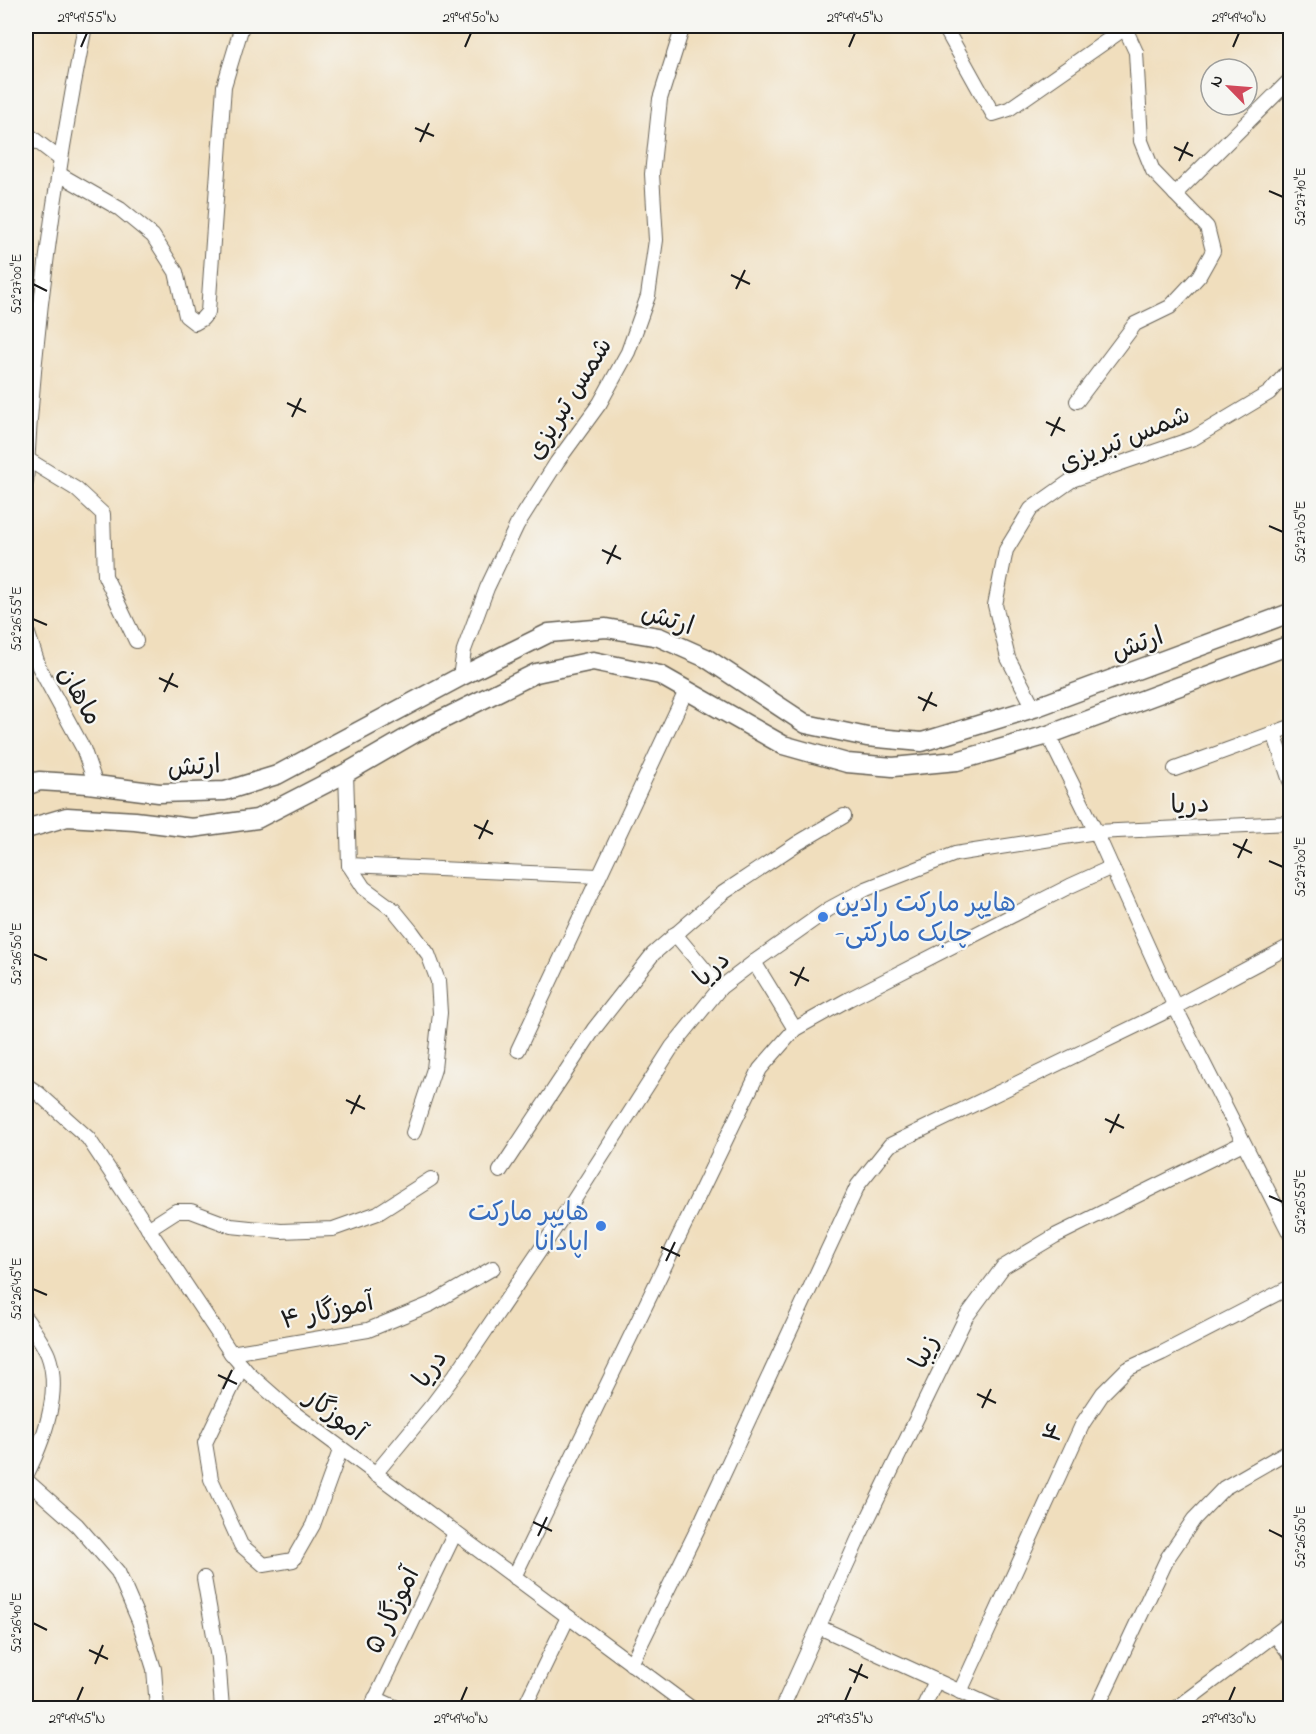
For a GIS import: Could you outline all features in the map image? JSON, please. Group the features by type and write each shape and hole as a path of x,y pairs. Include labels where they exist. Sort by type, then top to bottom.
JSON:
{"main road":[{"name":"ارتش","path":"26,786 39,781 159,793 225,791 277,775 460,677 549,633 606,628 659,637 706,658 806,724 867,737 922,742 1034,708 1290,614"},
{"path":"26,829 67,818 135,821 192,828 257,819 346,773 415,733 536,673 593,661 660,675 783,745 847,763 893,767 957,761 1048,735 1290,645"}],"street":[{"path":"26,482 37,324 60,167 85,26"},
{"path":"26,133 60,167 120,209 153,236 176,272 186,316 195,323 208,312 224,86 242,26"},
{"name":"شمس تبریزی","path":"460,677 464,651 487,588 518,525 557,462 600,403 628,352 648,296 656,240 652,174 660,99 683,26"},
{"path":"944,26 993,114 1010,109 1126,26 1136,52 1141,141 1153,171 1207,227 1214,251 1199,276 1170,307 1135,324 1077,401"},
{"path":"1175,194 1290,80"},
{"name":"شمس تبریزی","path":"1034,708 1008,658 995,605 1006,550 1031,509 1072,480 1194,438 1269,393 1290,369"},
{"path":"27,459 76,489 103,514 105,576 135,641"},
{"name":"ماهان","path":"26,627 39,667 83,748 96,785"},
{"path":"518,1050 686,691"},
{"path":"1175,769 1290,727"},
{"path":"1274,733 1290,781"},
{"path":"1048,735 1096,832 1175,1007 1243,1143 1287,1218 1290,1234"},
{"path":"346,773 349,865 364,888 394,910 412,932 428,954 438,981 440,1013 434,1069 413,1133"},
{"path":"500,1171 594,1029 654,954 723,893 798,843 844,816"},
{"name":"دریا","path":"375,1474 463,1364 572,1203 672,1047 720,988 754,962 829,909 866,889 955,854 1096,832 1290,823"},
{"path":"349,865 599,876"},
{"path":"514,1577 759,1069 795,1029 1070,886 1112,867"},
{"path":"675,934 720,988"},
{"path":"631,1664 703,1518 858,1185 890,1145 1175,1007 1290,946"},
{"path":"754,962 795,1029"},
{"name":"آموزگار","path":"26,1085 88,1138 231,1353 242,1366 290,1410 691,1708"},
{"name":"زیبا","path":"782,1708 860,1535 966,1317 1003,1267 1054,1236 1243,1143"},
{"path":"148,1229 176,1211 191,1211 231,1226 280,1231 333,1228 378,1213 431,1179"},
{"name":"آموزگار ۴","path":"231,1353 368,1330 431,1304 493,1268"},
{"name":"۴","path":"960,1692 1083,1423 1103,1393 1127,1369 1290,1287"},
{"path":"26,1319 48,1355 52,1382 50,1414 39,1450 26,1478 77,1525 118,1572 139,1621 154,1668 157,1708"},
{"path":"242,1366 205,1443 211,1479 241,1545 264,1565 293,1560 314,1525 341,1448"},
{"path":"1097,1708 1168,1557 1194,1519 1224,1488 1290,1450"},
{"name":"آموزگار ۵","path":"373,1703 455,1533"},
{"path":"204,1578 218,1658 222,1708"},
{"path":"524,1708 568,1617"},
{"path":"1177,1708 1290,1623"},
{"path":"819,1627 996,1708"},
{"path":"1275,1635 1290,1654"},
{"path":"923,1708 936,1681"},
{"path":"373,1703 397,1708"}],"place":[{"name":"هایپر مارکت رادین -چابک مارکتی","path":"823,917"},
{"name":"هایپر مارکت اپادانا","path":"601,1226"}]}
